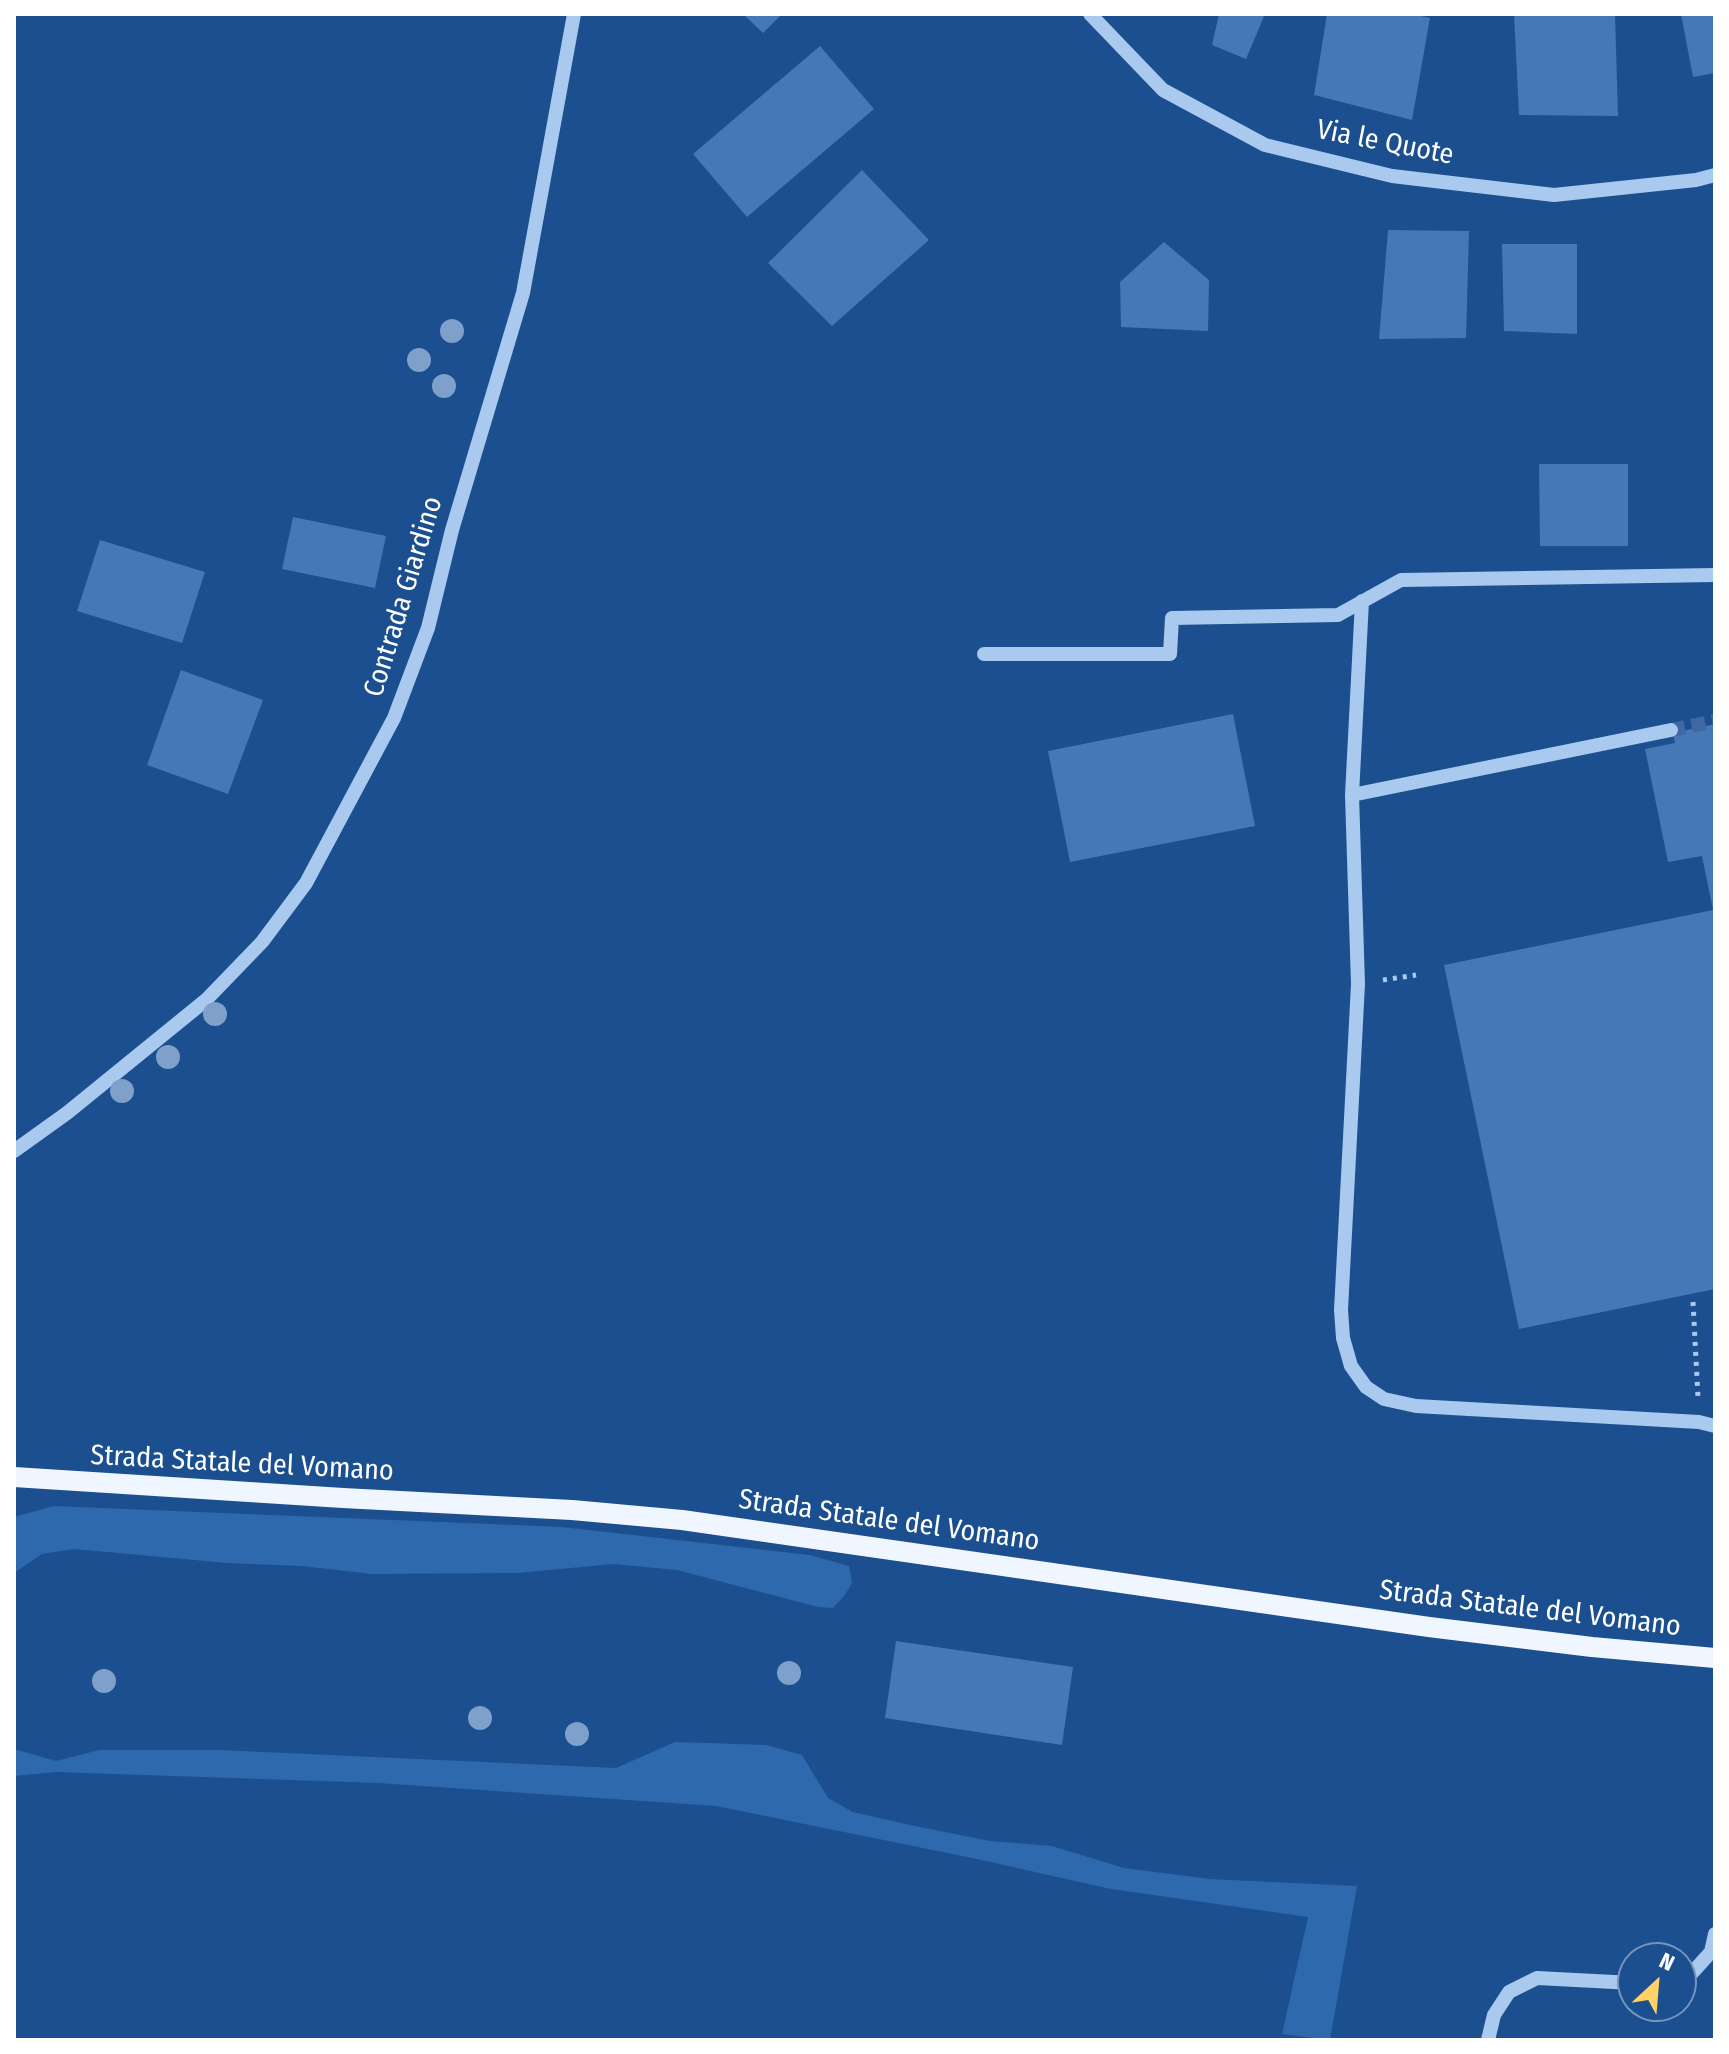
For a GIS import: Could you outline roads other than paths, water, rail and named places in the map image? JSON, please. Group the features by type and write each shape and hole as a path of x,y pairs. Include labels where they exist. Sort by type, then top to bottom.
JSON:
{"main road":[{"name":"Strada Statale del Vomano","path":"14,1477 572,1510 682,1520 1429,1627 1715,1658"},
{"name":"Strada Statale del Vomano","path":"14,1490 51,1481"}],"street":[{"name":"Contrada Giardino","path":"14,1151 67,1113 206,1000 262,942 306,883 394,718 428,628 452,530 523,293 574,14"},
{"name":"Via le Quote","path":"1090,14 1163,90 1265,145 1392,176 1554,195 1696,180 1715,175"},
{"path":"984,654 1170,654 1172,618 1338,615 1401,580 1715,575"},
{"path":"1362,601 1352,795 1358,984 1341,1310 1343,1338 1351,1366 1366,1387 1384,1399 1416,1406 1699,1422 1715,1426"},
{"path":"1352,795 1671,730"},
{"path":"1697,1967 1711,1952 1715,1934"},
{"path":"1488,2040 1494,2015 1509,1992 1537,1978 1617,1982"}],"tunnel":[{"path":"1671,730 1715,721"}]}
